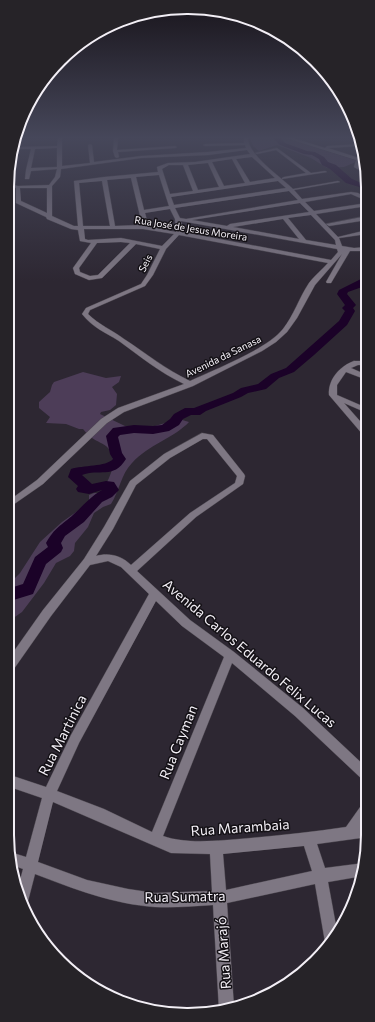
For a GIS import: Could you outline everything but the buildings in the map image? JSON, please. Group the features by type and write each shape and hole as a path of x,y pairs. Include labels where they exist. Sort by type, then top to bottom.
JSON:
{"street":[{"path":"14,186 29,186"},
{"path":"49,218 53,186"},
{"path":"76,186 82,240 121,240 164,248"},
{"path":"105,186 113,227"},
{"path":"135,186 145,224 143,227"},
{"path":"165,186 172,208 181,228 178,234"},
{"path":"194,186 196,191"},
{"path":"168,196 230,186"},
{"path":"289,186 314,212 344,248"},
{"path":"141,212 314,186"},
{"name":"Rua José de Jesus Moreira","path":"18,187 18,202 65,225 81,229 143,227 332,262"},
{"path":"185,220 192,217 351,193 356,194 361,198"},
{"path":"223,227 361,203"},
{"path":"314,212 329,224 341,237 346,254 329,282"},
{"path":"284,217 304,241"},
{"path":"178,219 354,250 361,249"},
{"path":"329,224 361,219"},
{"path":"341,237 361,233"},
{"name":"Seis","path":"178,234 164,248 146,280 138,288 88,308 85,314 94,324 120,339 167,373 190,384"},
{"path":"96,241 76,268 76,273 89,278 103,275 135,242"},
{"name":"Avenida da Sanasa","path":"14,501 40,482 104,421 134,404 190,384 260,350 274,341 294,318 312,284 344,248"},
{"path":"361,363 357,363 346,369 333,384 332,390 333,395 361,428"},
{"path":"346,369 361,375"},
{"path":"333,395 361,409"},
{"path":"355,421 358,416 361,415"},
{"path":"14,660 47,613 87,562 108,529 133,483 167,456 202,436 210,437 241,476 239,484 193,515 132,570"},
{"name":"Avenida Carlos Eduardo Felix Lucas","path":"87,562 103,557 109,557 124,564 132,570 155,594 186,622 230,655 299,712 361,770"},
{"name":"Rua Martinica","path":"24,892 32,865 49,794 75,738 155,594"},
{"name":"Rua Cayman","path":"155,840 230,655"},
{"name":"Rua Marambaia","path":"14,782 100,814 170,846 216,848 309,839 361,831"},
{"path":"349,833 361,817"},
{"path":"309,839 320,876 330,933"},
{"name":"Rua Marajó","path":"216,848 227,1003"},
{"name":"Rua Sumatra","path":"15,859 87,887 128,896 156,900 220,898 320,876 357,871"}],"shaded area":[{"path":"83,372 106,378 121,376 119,382 112,387 117,394 116,405 110,410 101,412 100,414 125,426 148,428 179,419 189,422 176,433 146,451 128,467 111,504 94,513 88,527 75,543 74,551 70,556 56,563 44,583 22,612 14,618 14,579 20,573 40,542 62,522 89,503 89,495 101,493 112,471 113,459 108,448 88,435 83,429 66,424 46,423 50,417 39,408 39,402 50,392 54,382"}],"waterway":[{"path":"14,593 28,590 40,561 56,548 53,543 60,532 79,518 97,499 112,490 109,485 83,489 86,485 75,477 76,472 82,470 107,468 116,464 120,459 116,454 112,436 117,431 134,429 153,430 165,428 175,422 178,417 189,411 196,412 202,408 237,395 245,390 262,387 275,376 290,370 343,323 350,311 347,308 351,305 346,301 342,294 344,290 359,285 358,284 361,282"}]}
